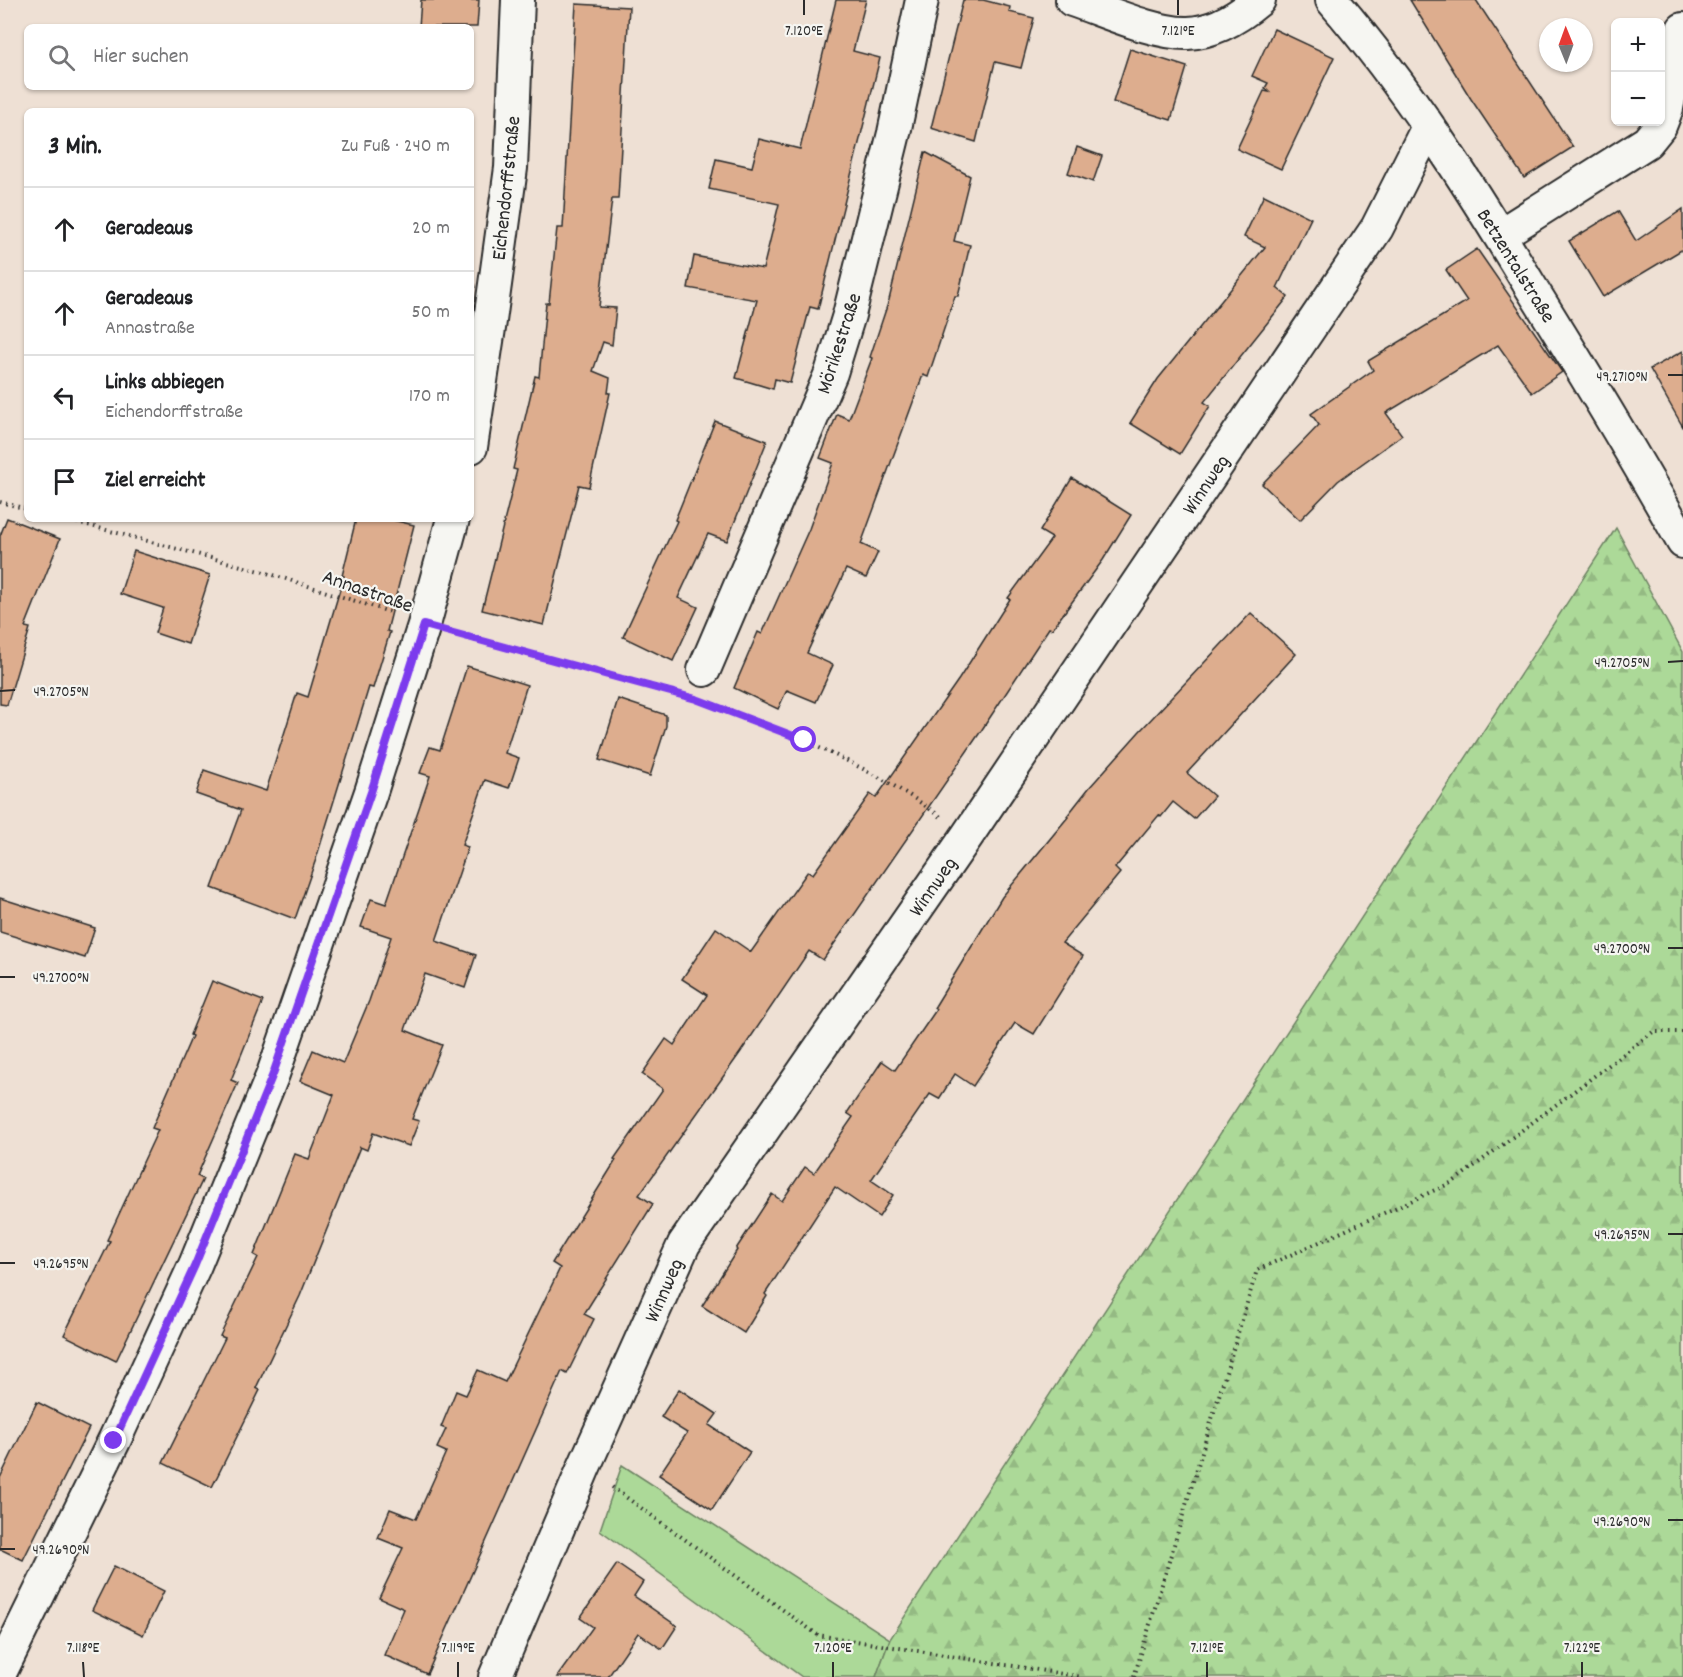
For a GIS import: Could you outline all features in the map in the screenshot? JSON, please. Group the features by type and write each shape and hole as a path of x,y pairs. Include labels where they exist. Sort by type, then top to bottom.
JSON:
{"street":[{"name":"Eichendorffstraße","path":"474,426 511,168 518,0"},
{"name":"Mörikestraße","path":"704,670 831,373 849,315 894,134 922,0"},
{"path":"1072,0 1161,30 1189,33 1213,28 1244,12 1258,0"},
{"name":"Betzentalstraße","path":"1332,0 1351,22 1428,127 1500,235 1624,438 1683,542"},
{"path":"1500,235 1647,141 1660,126 1667,108 1683,29"},
{"name":"Winnweg","path":"495,1677 584,1467 684,1244 967,836 1377,228 1428,127"},
{"path":"0,1673 114,1441 195,1265 273,1074 371,792 424,625 452,522"}],"path":[{"path":"0,502 24,508"},
{"name":"Annastraße","path":"76,522 264,572 375,606 424,625 685,696"},
{"path":"707,703 804,740 880,778 924,805 967,836"},
{"path":"1134,1677 1257,1270 1453,1182 1653,1032 1683,1032"},
{"path":"584,1467 818,1635 1082,1677"}],"green space":[{"path":"1616,528 1683,652 1683,1677 876,1677 890,1639"},
{"path":"622,1465 890,1639 876,1677 802,1677 600,1530"}],"building":[{"path":"421,0 479,0 477,27 474,27 474,24 419,24"},
{"path":"836,0 866,0 853,51 880,58 818,309 810,307 790,383 775,379 773,389 736,378 757,300 688,288 694,256 763,269 779,204 709,189 716,159 752,167 759,139 800,149"},
{"path":"963,0 983,0 1010,7 1009,12 1034,18 1021,68 995,62 976,142 931,128"},
{"path":"1410,0 1476,0 1573,147 1524,178 1471,99"},
{"path":"576,4 629,7 618,199 612,199 599,307 616,308 612,345 603,342 593,371 610,378 608,393 610,393 589,487 579,485 544,625 482,610 517,470 513,469 535,376 539,377 546,303 549,303 557,228 563,228"},
{"path":"1274,29 1334,57 1281,169 1237,149 1264,91 1269,92 1265,88 1268,83 1252,76"},
{"path":"1130,49 1187,67 1171,120 1113,102"},
{"path":"1077,147 1102,156 1093,182 1068,173"},
{"path":"925,152 970,176 954,241 970,245 958,296 955,296 928,377 923,375 861,544 878,552 866,578 846,569 807,653 833,665 816,702 787,690 778,709 734,688 758,632 762,634 809,529 833,463 820,458 837,414 849,419 872,358 870,357 889,300"},
{"path":"1264,195 1311,218 1277,288 1288,297 1204,402 1210,406 1180,454 1130,423 1158,379 1265,247 1244,237"},
{"path":"1683,209 1683,249 1603,297 1569,241 1618,211 1636,241"},
{"path":"1477,249 1562,372 1532,393 1498,345 1386,413 1402,435 1338,481 1300,520 1262,484 1319,425 1311,414 1373,370 1368,361 1467,301 1446,270"},
{"path":"1683,351 1683,427 1650,369"},
{"path":"715,421 767,441 727,541 708,534 678,598 698,607 673,661 623,637 677,521 675,520"},
{"path":"1072,478 1131,515 1103,560 1052,629 1049,628 823,960 809,951 639,1195 653,1204 584,1314 594,1319 567,1374 562,1371 427,1674 384,1655 404,1609 379,1598 403,1548 378,1538 390,1509 416,1519 446,1452 437,1448 446,1429 441,1427 456,1391 466,1395 478,1370 505,1382 560,1268 552,1263 616,1160 614,1159 663,1089 642,1074 666,1039 674,1045 707,995 682,979 716,928 751,952 808,871 813,874 870,794 876,798 959,679 1010,599 1008,598 1052,538 1040,531"},
{"path":"7,518 60,539 25,627 30,628 7,705 0,704 0,536"},
{"path":"355,522 401,522 414,525 387,631 390,632 373,688 369,687 295,919 212,888 241,810 196,794 204,770 266,791 297,693 308,697 344,576 342,576"},
{"path":"134,551 210,575 188,644 155,633 163,608 120,594"},
{"path":"1251,613 1296,654 1187,773 1214,796 1194,819 1173,802 1161,817 1159,815 1115,868 1120,873 1062,943 1083,956 1034,1034 1015,1023 973,1086 955,1074 939,1099 930,1094 871,1180 893,1195 879,1217 835,1187 765,1294 767,1296 744,1333 702,1306 772,1194 782,1201 805,1167 814,1173 853,1117 847,1113 882,1061 895,1070 936,1010 934,1008 1002,897 1089,788"},
{"path":"467,666 527,685 505,753 519,758 509,788 485,780 462,845 468,847 436,941 476,955 465,988 425,974 405,1030 442,1045 412,1119 419,1121 409,1146 373,1133 367,1150 360,1147 300,1296 256,1388 260,1390 212,1487 163,1463 225,1338 220,1336 258,1257 254,1255 295,1154 309,1159 334,1095 300,1081 313,1050 343,1063 369,1001 391,937 361,927 371,899 386,904 430,776 420,773 430,747 440,750"},
{"path":"618,699 666,715 666,726 650,776 599,760"},
{"path":"0,898 95,928 85,958 0,932"},
{"path":"212,981 263,1001 231,1080 238,1083 197,1176 203,1179 116,1361 64,1335 110,1241 107,1240 158,1130 152,1128 192,1036 190,1035"},
{"path":"679,1389 717,1414 709,1425 750,1452 712,1510 659,1475 687,1433 661,1417"},
{"path":"37,1402 89,1428 23,1560 0,1549 0,1478"},
{"path":"617,1564 643,1582 634,1596 677,1626 662,1649 638,1633 608,1677 557,1677 593,1627 580,1618"},
{"path":"114,1566 164,1591 143,1635 92,1610"}],"route":[{"path":"114,1441 195,1265 273,1074 371,792 424,625 696,699 804,740"}]}
